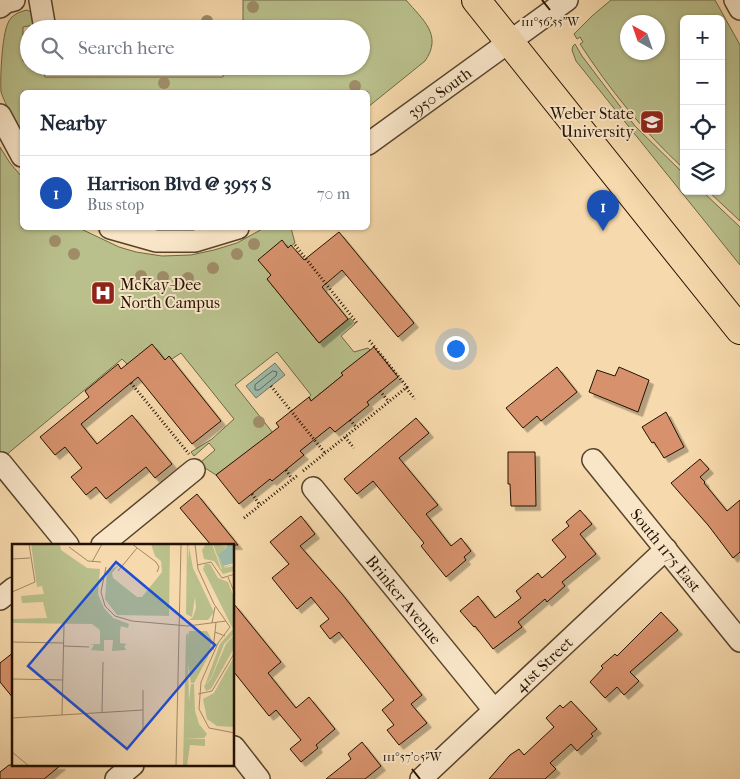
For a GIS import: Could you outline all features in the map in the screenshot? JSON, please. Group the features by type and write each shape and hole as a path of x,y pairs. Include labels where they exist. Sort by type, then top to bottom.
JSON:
{"main road":[{"path":"476,0 740,330"}],"street":[{"path":"0,7 14,0"},
{"path":"40,0 43,20"},
{"name":"3950 South","path":"370,143 567,0"},
{"path":"735,0 740,9"},
{"path":"0,115 20,152"},
{"path":"117,230 156,242 195,241 233,230"},
{"name":"South 1175 East","path":"593,460 740,641"},
{"path":"1,463 67,544"},
{"path":"103,544 192,463"},
{"name":"Brinker Avenue","path":"313,488 494,710"},
{"name":"41st Street","path":"421,779 666,549"},
{"path":"0,600 12,590"},
{"path":"235,748 259,779"},
{"path":"116,779 132,766"}],"path":[{"path":"294,245 357,323"},
{"path":"370,340 415,399"},
{"path":"131,383 192,463"},
{"path":"271,386 325,454"},
{"path":"244,518 406,388"},
{"path":"380,391 388,402"},
{"path":"350,420 356,428"},
{"path":"345,437 354,448"},
{"path":"286,470 292,479"},
{"path":"252,494 260,505"}],"green space":[{"path":"243,0 406,0 429,28 432,43 425,61 370,105 370,90 20,90 20,130 1,92 1,67 6,29 9,20 13,16 27,10 31,12 33,20 20,20 20,75 45,75 45,77 223,77 223,75 370,75 370,20 243,20"},
{"path":"611,0 715,0 723,15 680,15 680,165 628,110 580,44 583,42 580,37 577,39 574,34"},
{"path":"725,18 740,45 740,221 712,195 725,195"},
{"path":"575,44 635,126 680,170 680,190 576,61 572,50"},
{"path":"0,147 20,175 20,230 83,230 119,247 162,256 191,255 214,250 237,243 260,230 292,230 295,243 288,248 282,241 259,260 271,275 267,279 319,343 350,318 355,324 341,336 354,352 368,348 370,350 311,401 309,397 311,395 277,352 235,385 273,433 216,475 205,468 201,462 215,450 209,443 194,456 191,452 212,439 234,419 181,353 172,359 169,356 165,360 127,364 122,359 0,460"},
{"path":"684,195 706,195 740,227 740,265"}],"water":[{"path":"275,363 285,375 256,398 246,386"}],"building":[{"path":"339,232 414,323 398,337 342,270 322,287 348,319 319,343 267,279 271,275 258,260 282,240 288,248 291,245 304,260"},
{"path":"152,344 165,360 169,356 221,421 192,444 138,377 81,424 97,444 132,415 172,464 155,478 146,467 106,499 96,487 86,495 71,477 82,468 65,447 55,455 40,437 89,397 85,391 118,364 121,369"},
{"path":"374,347 398,377 367,402 369,405 335,432 330,427 300,451 304,455 239,504 216,475 279,427 276,423 309,397 311,401 343,375 341,373"},
{"path":"557,367 577,392 541,421 537,416 523,428 506,408"},
{"path":"619,367 649,380 638,412 589,392 597,370 615,376"},
{"path":"666,412 684,447 664,458 642,427"},
{"path":"416,418 429,433 399,458 438,505 426,514 451,546 461,538 471,551 464,557 466,560 446,577 421,546 424,543 373,481 357,494 344,479"},
{"path":"508,452 535,452 536,506 511,506 510,484 508,484"},
{"path":"700,459 709,469 700,477 727,511 740,500 740,552 733,558 708,525 671,483"},
{"path":"197,494 238,545 210,544 180,508"},
{"path":"580,510 592,524 580,534 596,554 562,582 565,586 547,602 545,599 518,622 522,627 493,649 460,611 478,596 495,618 521,598 516,591 538,573 542,578 566,557 552,540 569,526 566,522"},
{"path":"301,516 315,534 300,546 342,594 422,695 411,704 427,723 399,745 387,730 394,725 382,710 394,700 339,632 330,639 320,626 329,619 311,597 297,609 272,578 289,564 270,542"},
{"path":"235,605 281,662 268,673 296,708 309,697 335,729 316,745 318,748 301,762 290,749 301,740 276,710 269,716 235,673"},
{"path":"661,612 678,630 630,672 639,681 624,695 617,687 605,698 590,682 603,668 601,666 615,654 617,656"},
{"path":"12,654 12,697 0,682 0,663"},
{"path":"571,701 597,729 591,734 593,736 577,751 571,744 550,763 556,769 545,779 489,779 510,755 519,749 524,755 554,727 546,718 560,705 563,708"},
{"path":"362,742 381,766 365,779 326,779 351,759 348,754"},
{"path":"9,765 60,766 44,779 0,779 0,772"}],"place":[{"name":"Weber State University","path":"652,122"},
{"name":"Harrison Blvd @ 3955 S","path":"603,231"},
{"name":"McKay-Dee North Campus","path":"103,293"}]}
